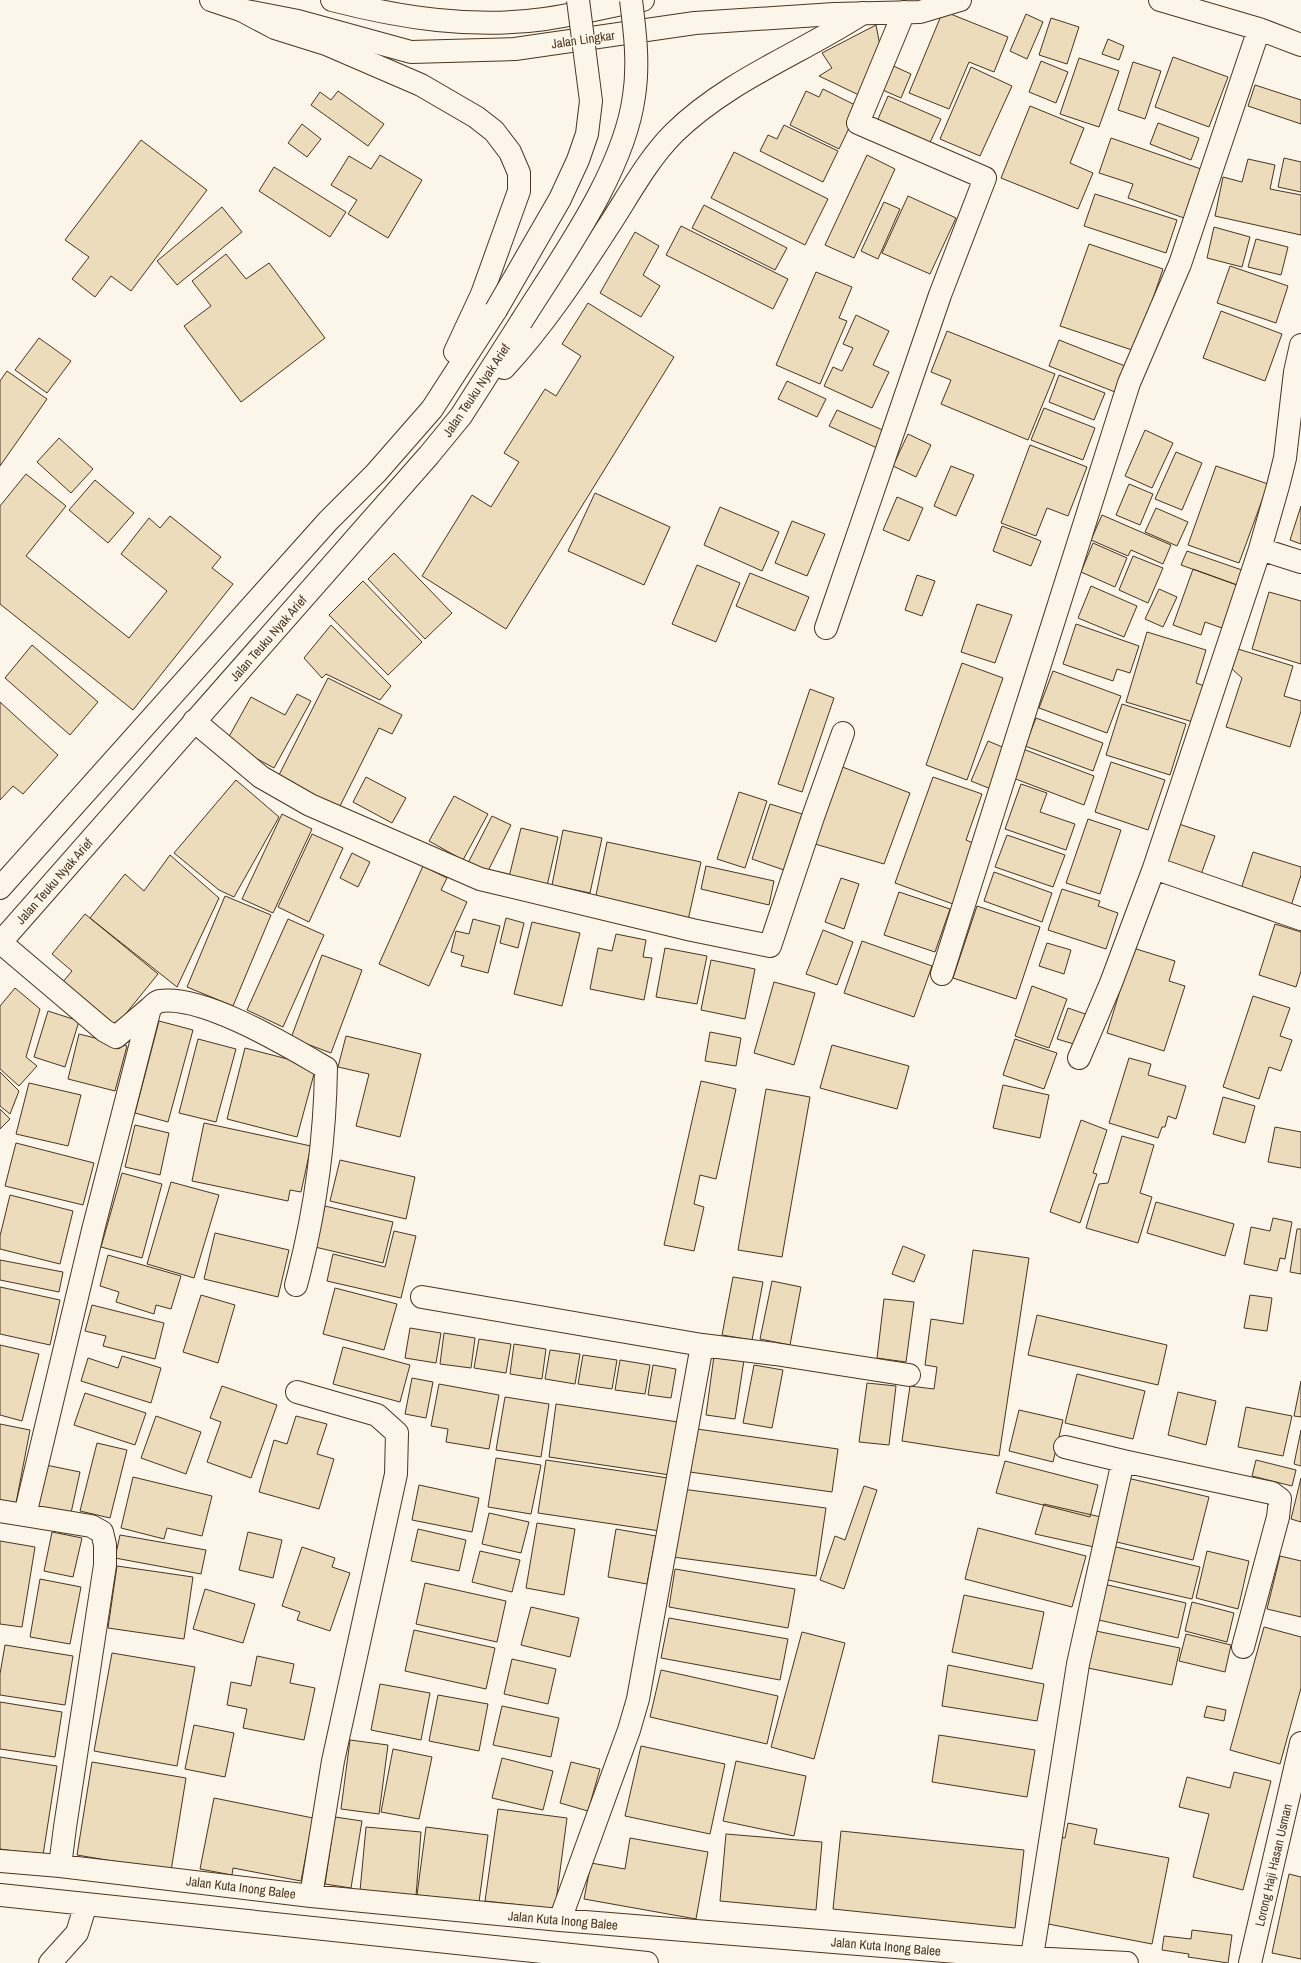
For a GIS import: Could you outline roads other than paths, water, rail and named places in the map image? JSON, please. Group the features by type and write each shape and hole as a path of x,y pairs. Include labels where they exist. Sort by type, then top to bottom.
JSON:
{"street":[{"name":"Jalan Lingkar","path":"211,0 240,10 298,21 412,52 515,49 695,23 863,13 920,12 960,0"},
{"name":"Jalan Lingkar","path":"332,0 370,10 448,22 493,22 544,19 643,0"},
{"path":"432,409 496,310 560,199 578,160 587,134 591,101 578,0"},
{"name":"Jalan Teuku Nyak Arief","path":"0,942 424,461 461,416 591,209 612,169 626,132 634,97 636,37 631,0"},
{"path":"1164,0 1259,29 1301,45"},
{"path":"240,10 275,28 333,46 421,85 476,117 494,131 510,152 519,173 520,191 514,211 482,294 432,409"},
{"path":"826,628 940,295 985,178 858,123 904,12"},
{"path":"461,416 527,343 594,248 641,173 674,134 714,99 757,73 831,34 863,13"},
{"path":"942,974 1130,383 1180,264 1259,29"},
{"path":"1079,1058 1110,983 1154,868 1260,550 1285,458 1295,372 1301,345"},
{"name":"Jalan Teuku Nyak Arief","path":"0,888 328,521 376,473 432,409"},
{"path":"1260,550 1301,562"},
{"path":"194,721 261,777 310,805 480,879 692,930 770,946 843,732"},
{"path":"1154,868 1301,919"},
{"path":"0,942 105,1031 116,1037 159,1001 190,1002 268,1035 326,1068 325,1111 315,1196 304,1256 296,1285"},
{"path":"25,1515 95,1222 150,1008"},
{"path":"422,1297 702,1345 776,1354 909,1375"},
{"path":"560,1920 629,1730 638,1699 702,1345"},
{"path":"297,1392 377,1415 397,1433 396,1474 333,1761 311,1896"},
{"path":"1065,1447 1122,1461 1272,1493 1280,1499 1278,1516 1243,1647"},
{"path":"1031,1960 1078,1664 1122,1461"},
{"path":"0,1511 91,1526 102,1532 105,1545 105,1565 60,1866"},
{"name":"Lorong Haji Hasan Usman","path":"1250,1963 1301,1743"},
{"name":"Jalan Kuta Inong Balee","path":"0,1861 60,1866 311,1896 560,1920 1031,1960 1128,1963"},
{"path":"0,1896 86,1904 528,1958 647,1963"},
{"path":"50,1963 77,1932 86,1904"}]}
